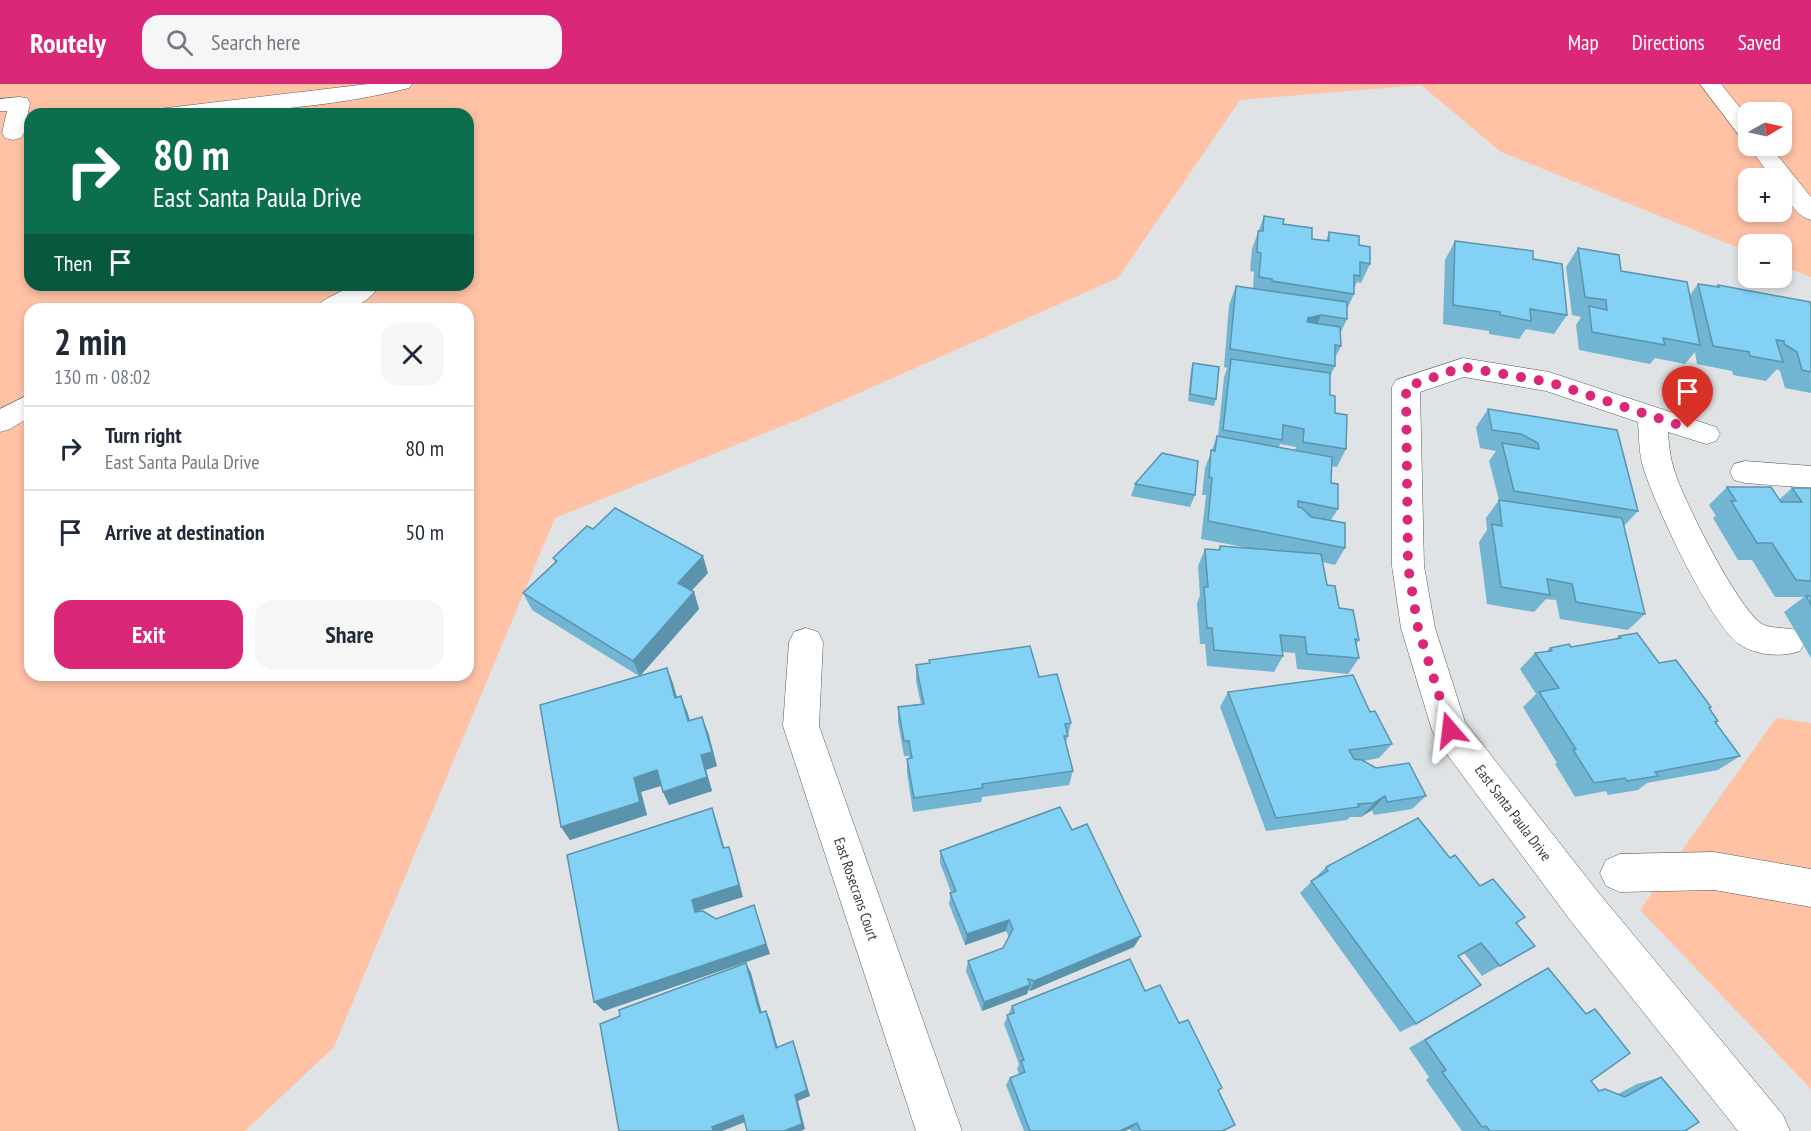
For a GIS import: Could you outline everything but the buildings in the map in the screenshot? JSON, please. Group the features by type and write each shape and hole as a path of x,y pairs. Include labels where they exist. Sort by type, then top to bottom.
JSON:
{"street":[{"path":"1710,84 1738,119"},
{"path":"220,108 353,93 392,92"},
{"path":"0,105 19,103 14,133"},
{"path":"1766,156 1811,213"},
{"path":"340,303 360,291"},
{"name":"East Santa Paula Drive","path":"1706,434 1549,382 1463,367 1406,387 1410,577 1418,628 1450,730 1584,906 1767,1131"},
{"path":"0,422 24,408"},
{"path":"1652,416 1657,462 1678,516 1728,605 1748,632 1761,639 1788,641"},
{"path":"1745,472 1811,477"},
{"name":"East Rosecrans Court","path":"806,642 801,726 939,1131"},
{"path":"1620,873 1714,872 1811,888"}],"shaded area":[{"path":"0,84 1811,84 1811,277 1792,270 1792,234 1738,234 1738,248 1501,152 1421,85 1240,100 1118,278 805,417 555,518 334,1047 245,1131 0,1131"},
{"path":"1776,718 1811,723 1811,1089 1640,910"}],"route":[{"path":"1450,730 1418,628 1408,566 1406,387 1463,367 1549,382 1688,428"}]}
